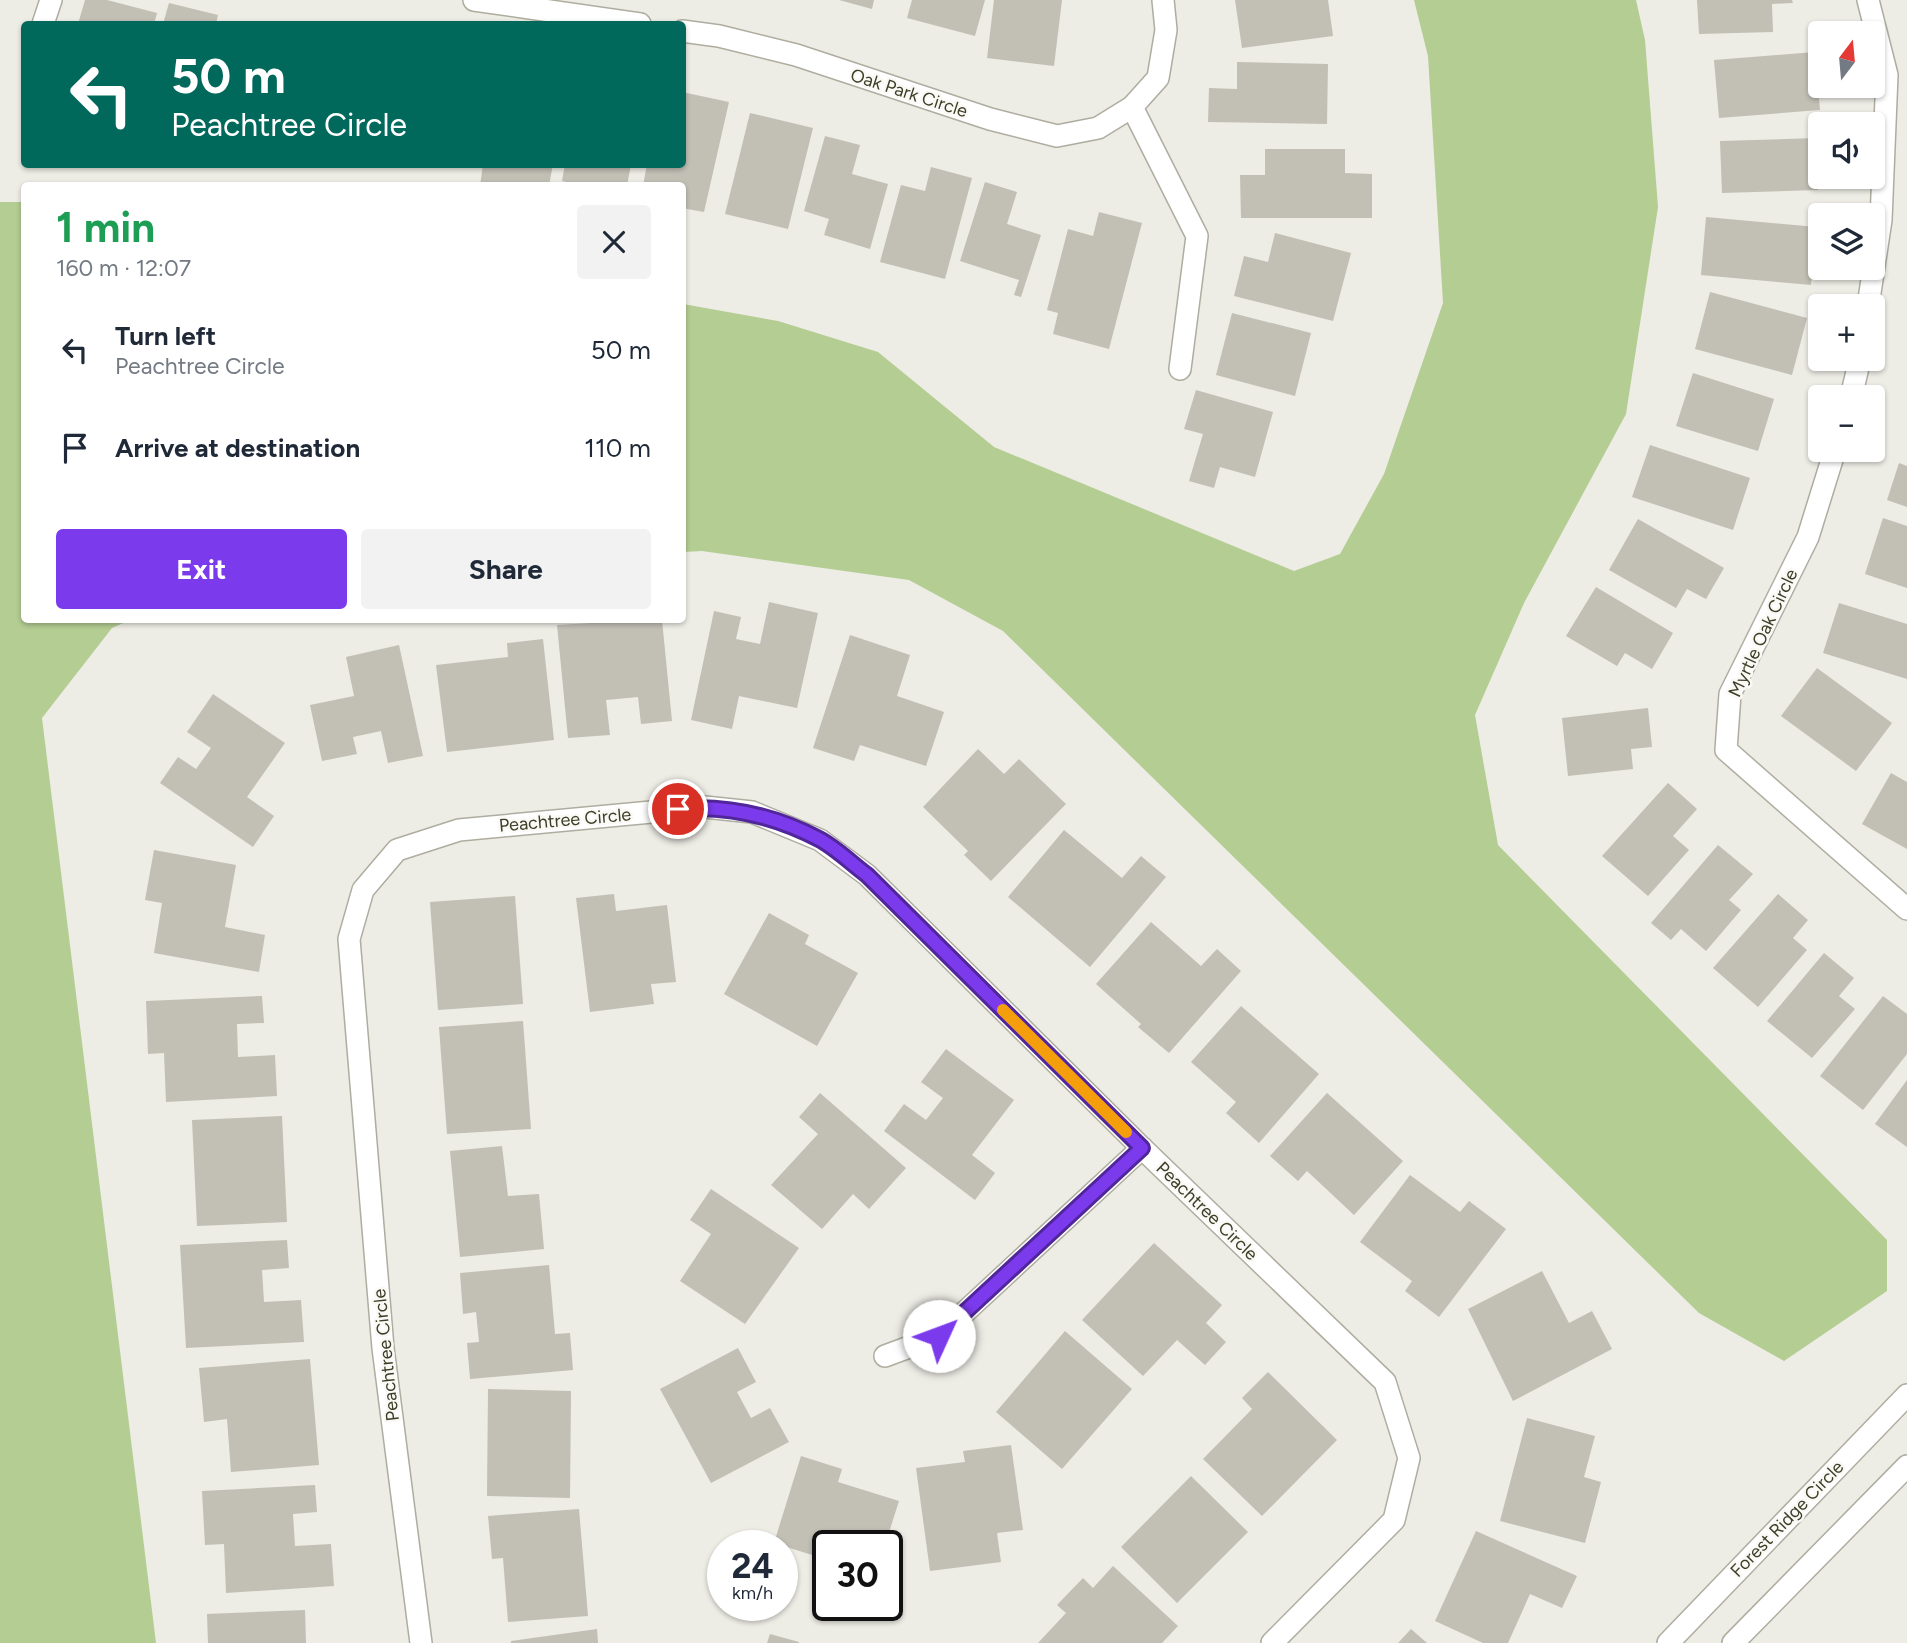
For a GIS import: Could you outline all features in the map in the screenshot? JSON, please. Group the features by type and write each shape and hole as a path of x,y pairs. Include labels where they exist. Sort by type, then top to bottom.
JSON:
{"street":[{"path":"44,21 51,0"},
{"path":"474,0 619,21"},
{"name":"Oak Park Circle","path":"686,32 719,36 796,55 990,120 1057,136 1098,128 1132,107 1158,78 1166,30 1163,0"},
{"path":"1868,0 1887,75 1881,220 1870,294"},
{"path":"1132,107 1197,236 1180,369"},
{"name":"Myrtle Oak Circle","path":"1831,462 1808,537 1730,694 1727,750 1907,909"},
{"name":"Peachtree Circle","path":"421,1643 383,1348 349,939 363,890 397,850 458,830 705,807 752,812 820,840 867,875 1142,1148 1385,1382 1409,1458 1394,1520 1272,1643"},
{"path":"885,1356 939,1336 1142,1148"},
{"name":"Forest Ridge Circle","path":"1668,1643 1907,1395"},
{"path":"1733,1643 1907,1466"}],"shaded area":[{"path":"1414,0 1636,0 1645,40 1658,207 1626,414 1524,603 1475,715 1498,845 1887,1240 1887,1291 1784,1361 1699,1313 1003,631 909,580 702,551 686,552 686,305 778,321 878,352 994,447 1294,571 1340,554 1384,474 1443,303 1428,56"},
{"path":"0,202 21,202 21,623 123,623 112,628 42,718 156,1643 0,1643"}],"building":[{"path":"85,0 107,0 157,13 155,21 79,21"},
{"path":"839,0 874,0 872,9"},
{"path":"912,0 985,0 975,36 907,18"},
{"path":"994,0 1062,0 1054,66 987,58"},
{"path":"1235,0 1328,0 1333,36 1242,48"},
{"path":"1697,0 1792,0 1793,3 1772,4 1773,32 1699,34"},
{"path":"169,3 218,15 217,21 164,21"},
{"path":"1808,53 1808,98 1819,98 1820,110 1719,118 1714,60"},
{"path":"1237,62 1328,64 1327,124 1208,122 1209,88 1237,89"},
{"path":"686,93 729,102 704,212 686,209 686,182 644,182 646,168 686,168"},
{"path":"750,113 813,128 788,229 725,214"},
{"path":"825,136 860,145 852,174 888,184 870,249 824,235 829,219 804,211"},
{"path":"1808,138 1808,189 1818,190 1722,193 1720,141"},
{"path":"1265,149 1345,149 1345,173 1372,174 1372,218 1241,218 1240,175 1265,175"},
{"path":"931,167 972,178 945,279 880,262 901,185 925,191"},
{"path":"482,168 552,168 550,182 481,182"},
{"path":"564,168 630,168 628,182 562,181"},
{"path":"985,182 1017,192 1007,224 1041,235 1021,297 1014,295 1019,280 960,261"},
{"path":"1099,212 1142,223 1109,349 1053,334 1058,313 1047,310 1068,229 1093,236"},
{"path":"1706,217 1808,226 1808,280 1811,280 1811,285 1701,275"},
{"path":"1275,233 1351,253 1333,321 1234,296 1244,256 1268,262"},
{"path":"1710,292 1807,318 1792,375 1695,349"},
{"path":"1232,313 1311,333 1295,396 1216,375"},
{"path":"1693,373 1774,399 1758,451 1676,426"},
{"path":"1196,390 1273,412 1255,477 1220,467 1214,488 1189,481 1203,434 1184,429"},
{"path":"1650,445 1750,478 1733,530 1632,497"},
{"path":"1899,463 1907,466 1907,507 1887,500"},
{"path":"1883,518 1907,526 1907,588 1865,574"},
{"path":"1638,519 1724,568 1706,599 1687,589 1676,608 1609,570"},
{"path":"1596,587 1673,633 1652,669 1625,653 1617,666 1566,636"},
{"path":"769,602 818,613 797,708 739,696 732,729 691,720 714,611 741,617 736,639 760,644"},
{"path":"1839,603 1907,624 1907,679 1823,653"},
{"path":"662,623 672,721 641,724 638,697 606,700 610,735 568,738 557,625"},
{"path":"850,635 910,655 897,696 944,712 926,766 860,745 854,761 813,748"},
{"path":"543,639 554,740 447,752 436,665 508,657 507,643"},
{"path":"399,645 423,756 388,763 381,731 353,737 357,754 322,761 310,705 354,696 346,657"},
{"path":"1817,668 1892,723 1856,771 1781,716"},
{"path":"213,694 285,743 247,797 274,816 253,847 160,783 178,757 196,769 211,748 187,732"},
{"path":"1648,708 1652,747 1631,749 1633,769 1568,776 1562,718"},
{"path":"978,749 1004,774 1019,759 1066,804 991,881 964,855 968,851 923,807"},
{"path":"1891,773 1907,782 1907,849 1862,824"},
{"path":"1668,783 1697,809 1673,836 1689,850 1648,896 1602,856"},
{"path":"1064,830 1122,878 1141,856 1166,877 1090,967 1008,897"},
{"path":"1718,845 1753,874 1729,900 1741,910 1706,951 1681,929 1671,940 1651,923"},
{"path":"154,850 236,865 225,927 265,935 259,972 154,953 162,903 145,900"},
{"path":"614,894 616,911 667,905 676,982 651,984 654,1004 590,1012 576,898"},
{"path":"1778,894 1808,920 1793,938 1807,950 1758,1007 1713,968"},
{"path":"515,896 523,1004 438,1010 430,902"},
{"path":"769,913 809,935 805,944 858,973 817,1046 724,994"},
{"path":"1151,922 1201,966 1217,949 1241,971 1169,1053 1138,1027 1141,1024 1096,984"},
{"path":"1824,953 1854,978 1839,996 1855,1009 1812,1058 1767,1021"},
{"path":"262,996 264,1023 237,1024 238,1057 275,1055 277,1096 166,1102 164,1053 148,1054 146,1001"},
{"path":"1883,996 1907,1014 1907,1054 1863,1110 1820,1076"},
{"path":"1241,1006 1319,1074 1259,1143 1226,1113 1236,1102 1191,1062"},
{"path":"523,1021 531,1129 447,1134 439,1027"},
{"path":"946,1049 1014,1100 972,1155 995,1173 975,1200 884,1131 904,1104 926,1120 943,1098 921,1082"},
{"path":"1907,1080 1907,1147 1875,1124"},
{"path":"820,1093 906,1168 869,1209 853,1194 822,1229 771,1185 818,1134 799,1117"},
{"path":"1327,1093 1403,1161 1354,1215 1307,1171 1298,1181 1270,1156"},
{"path":"282,1116 287,1222 197,1226 192,1120"},
{"path":"502,1146 508,1196 539,1194 544,1249 460,1257 450,1151"},
{"path":"1410,1175 1460,1212 1469,1201 1506,1229 1439,1317 1405,1291 1412,1281 1360,1242"},
{"path":"711,1189 799,1248 745,1324 680,1281 711,1234 690,1220"},
{"path":"287,1240 289,1268 262,1270 264,1302 301,1300 304,1342 186,1348 180,1245"},
{"path":"1154,1243 1222,1305 1206,1323 1226,1342 1205,1365 1177,1340 1143,1376 1082,1320"},
{"path":"549,1265 555,1334 570,1333 573,1370 470,1379 467,1343 479,1342 476,1312 463,1314 460,1273"},
{"path":"1542,1271 1569,1323 1592,1311 1612,1349 1513,1401 1468,1309"},
{"path":"1065,1331 1132,1389 1062,1469 996,1412"},
{"path":"738,1348 756,1382 737,1392 751,1418 770,1408 789,1442 711,1483 660,1389"},
{"path":"310,1359 319,1465 231,1472 227,1419 204,1422 199,1368"},
{"path":"1268,1372 1337,1440 1262,1516 1203,1459 1252,1409 1242,1398"},
{"path":"488,1389 571,1391 570,1498 487,1496"},
{"path":"1527,1418 1595,1436 1584,1477 1601,1482 1585,1543 1500,1521"},
{"path":"1011,1445 1023,1530 997,1533 1001,1562 930,1571 916,1468 965,1462 963,1451"},
{"path":"801,1456 842,1469 838,1482 899,1501 890,1530 812,1530 812,1555 798,1551 798,1530 778,1530"},
{"path":"1191,1476 1248,1532 1177,1603 1121,1547"},
{"path":"315,1485 317,1512 293,1514 295,1546 331,1544 334,1586 226,1593 224,1544 205,1545 202,1491"},
{"path":"579,1509 588,1616 508,1622 503,1558 492,1559 488,1516"},
{"path":"1476,1531 1577,1576 1562,1608 1530,1594 1508,1643 1483,1643 1435,1621"},
{"path":"1113,1566 1178,1626 1162,1643 1038,1643 1066,1613 1057,1605 1083,1578 1093,1588"},
{"path":"305,1610 306,1643 208,1643 207,1614"},
{"path":"597,1629 598,1643 511,1643 511,1641"},
{"path":"1411,1629 1427,1643 1398,1643"},
{"path":"770,1634 799,1642 799,1643 767,1643"}],"slow traffic":[{"path":"1003,1010 1126,1132"}],"route":[{"path":"678,809 705,807 752,812 820,840 867,875 1142,1148 939,1336"}]}
